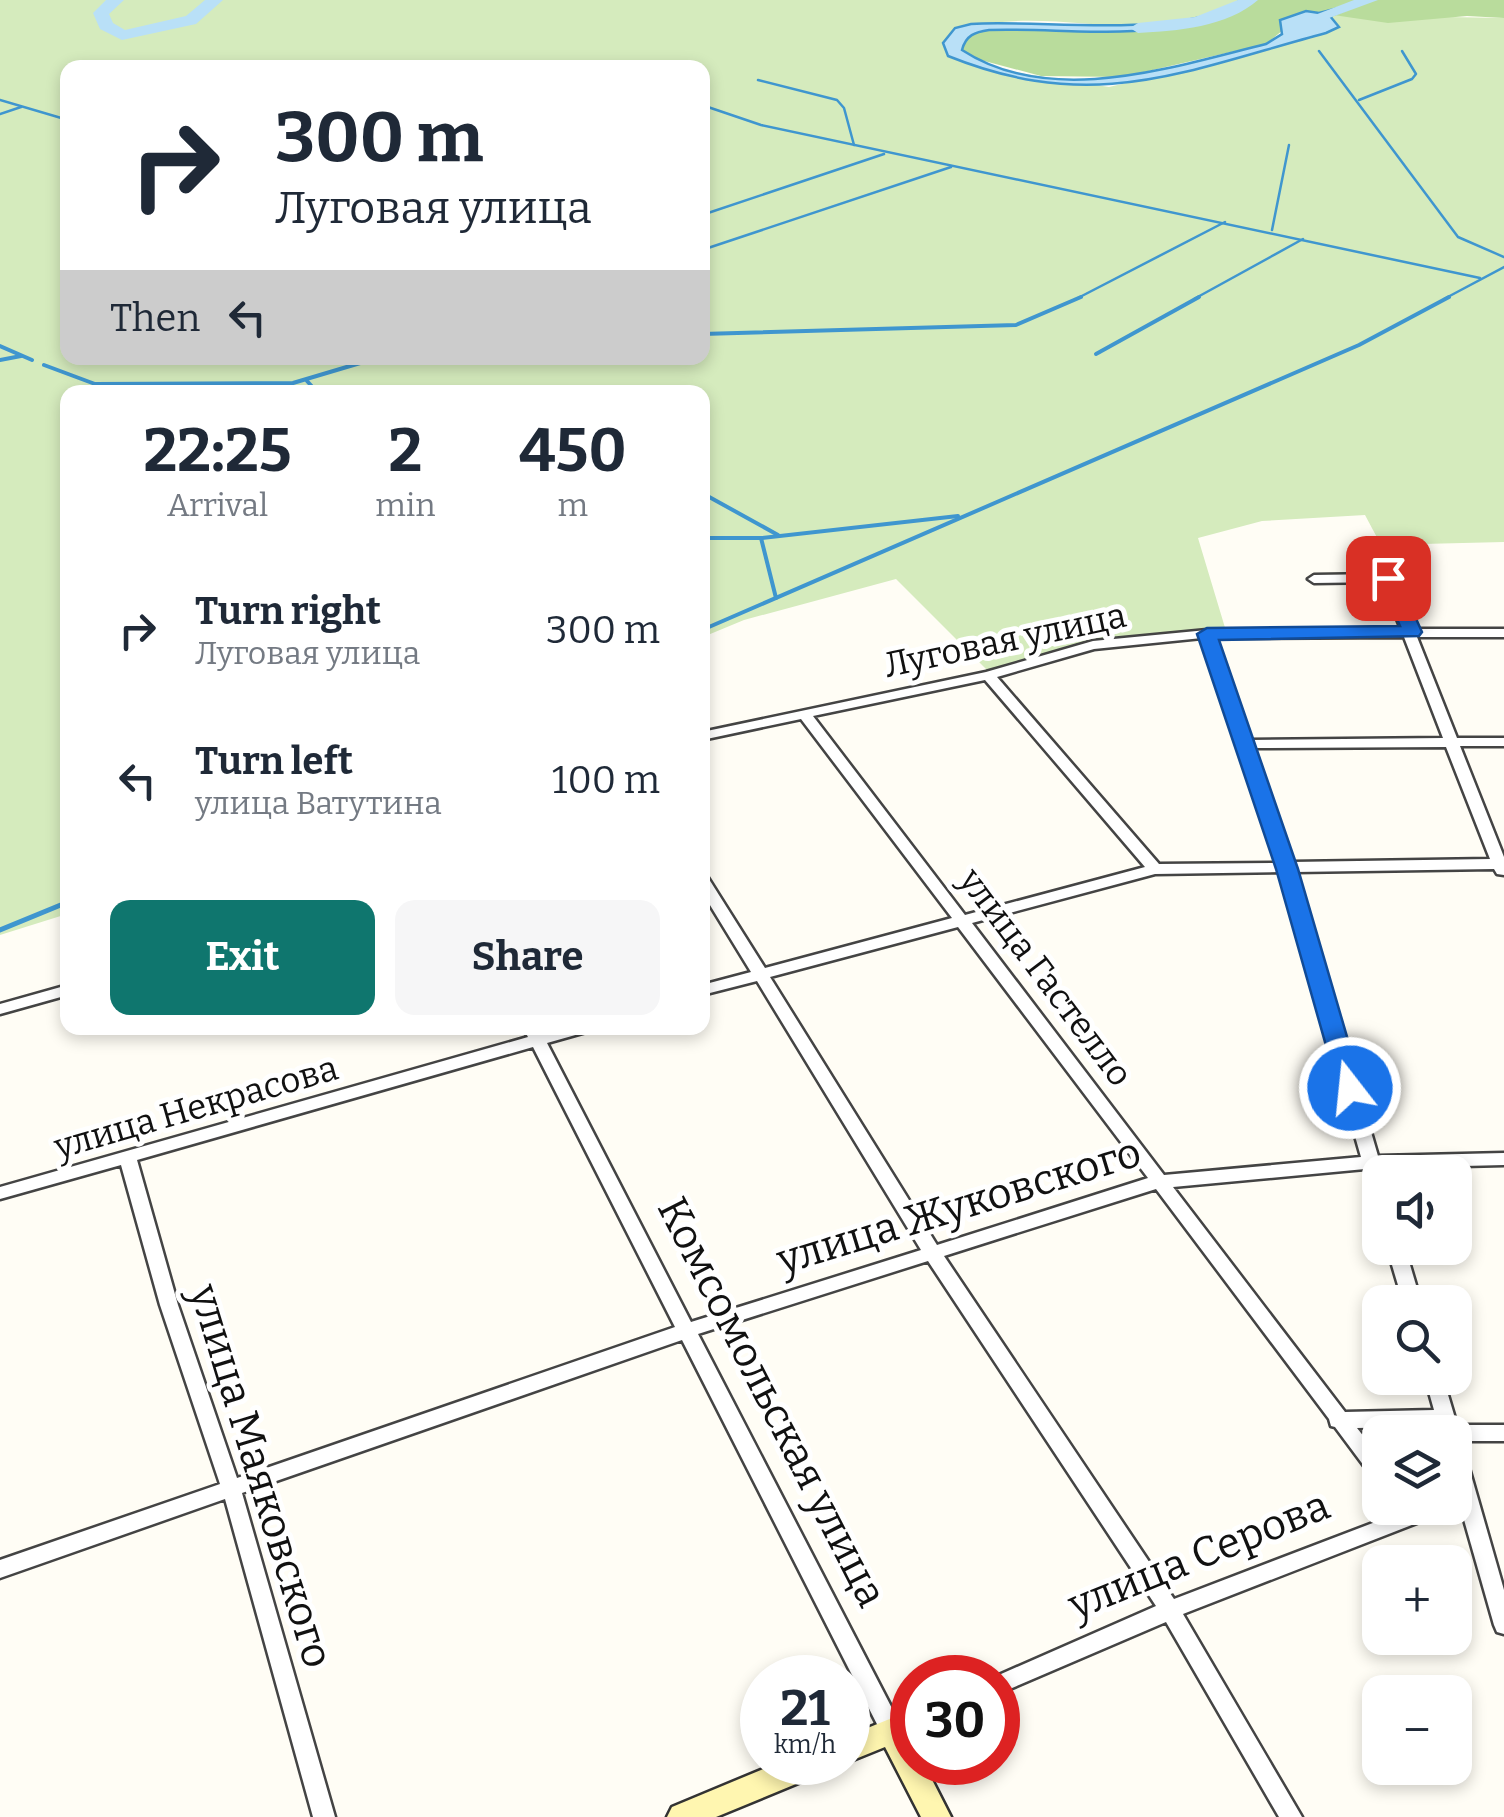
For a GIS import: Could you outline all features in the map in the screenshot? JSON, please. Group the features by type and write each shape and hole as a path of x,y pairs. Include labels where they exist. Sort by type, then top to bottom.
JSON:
{"main road":[{"path":"682,1817 759,1785"},
{"name":"Комсомольская улица","path":"924,1785 936,1817"}],"street":[{"path":"710,987 1155,869 1503,868 1378,552"},
{"path":"1314,578 1388,578"},
{"name":"Луговая улица","path":"710,734 988,675 1093,645 1207,634 1504,632"},
{"path":"1207,634 1287,869 1369,1155"},
{"path":"988,675 1155,869"},
{"name":"улица Гастелло","path":"804,713 1362,1450"},
{"path":"1244,744 1504,742"},
{"path":"710,892 932,1252 1170,1610 1291,1817"},
{"path":"0,1009 60,992"},
{"name":"улица Некрасова","path":"0,1193 532,1035"},
{"name":"Комсомольская улица","path":"536,1035 688,1330 890,1704"},
{"name":"улица Маяковского","path":"128,1158 169,1306 232,1491 324,1817"},
{"name":"улица Жуковского","path":"1472,1159 1504,1158"},
{"name":"улица Жуковского","path":"0,1570 688,1330 1158,1182 1362,1163"},
{"path":"1338,1420 1362,1422"},
{"path":"1472,1430 1504,1433"},
{"name":"улица Серова","path":"1020,1675 1382,1525"},
{"path":"1469,1525 1504,1625"}],"green space":[{"path":"0,0 1241,0 1186,23 1125,26 1002,22 943,43 974,66 1109,87 1286,44 1333,15 1504,18 1504,542 1381,545 1365,515 1262,521 1198,538 1226,631 1090,642 989,672 896,579 744,620 710,634 710,385 60,385 60,916 0,935"},
{"path":"1250,0 1504,0 1504,18 1467,16 1388,23 1306,11 1266,44 1122,77 1041,76 977,59 962,50 972,36 989,30 1156,29 1189,24"}],"water":[{"path":"1241,0 1250,0 1220,15 1156,29 984,31 969,38 962,50 997,67 1034,77 1112,77 1266,44 1282,34 1280,20 1306,11 1319,13 1370,0 1330,16 1339,27 1326,33 1183,73 1139,81 1095,85 1049,83 1001,74 948,56 943,43 955,28 971,24 1149,24 1216,13"}],"waterway":[{"path":"116,0 101,13 106,26 122,35 190,21 215,0"},
{"path":"1138,28 1196,22 1250,0"},
{"path":"1315,18 1370,0"},
{"path":"1319,51 1458,237 1504,257"},
{"path":"1359,100 1412,79 1416,74 1402,51"},
{"path":"758,80 837,100 844,108 854,145"},
{"path":"0,100 60,118"},
{"path":"0,114 21,107"},
{"path":"710,108 761,125 854,145"},
{"path":"854,145 1223,223"},
{"path":"1272,230 1289,145"},
{"path":"710,212 884,154"},
{"path":"710,247 951,167"},
{"path":"1076,299 1223,223"},
{"path":"1223,223 1301,240"},
{"path":"1194,299 1301,240"},
{"path":"1301,240 1480,278"},
{"path":"1444,299 1504,267"},
{"path":"710,334 1016,325 1081,297"},
{"path":"1096,354 1199,297"},
{"path":"776,598 1359,345 1449,297"},
{"path":"0,346 32,360"},
{"path":"0,360 21,356"},
{"path":"44,365 95,384 293,383 353,365"},
{"path":"307,381 311,385"},
{"path":"710,497 778,535"},
{"path":"761,538 958,516"},
{"path":"710,538 761,538"},
{"path":"761,538 776,598"},
{"path":"710,627 776,598"},
{"path":"0,930 60,905"}],"route":[{"path":"1350,1088 1287,869 1207,634 1412,632 1388,578"}]}
